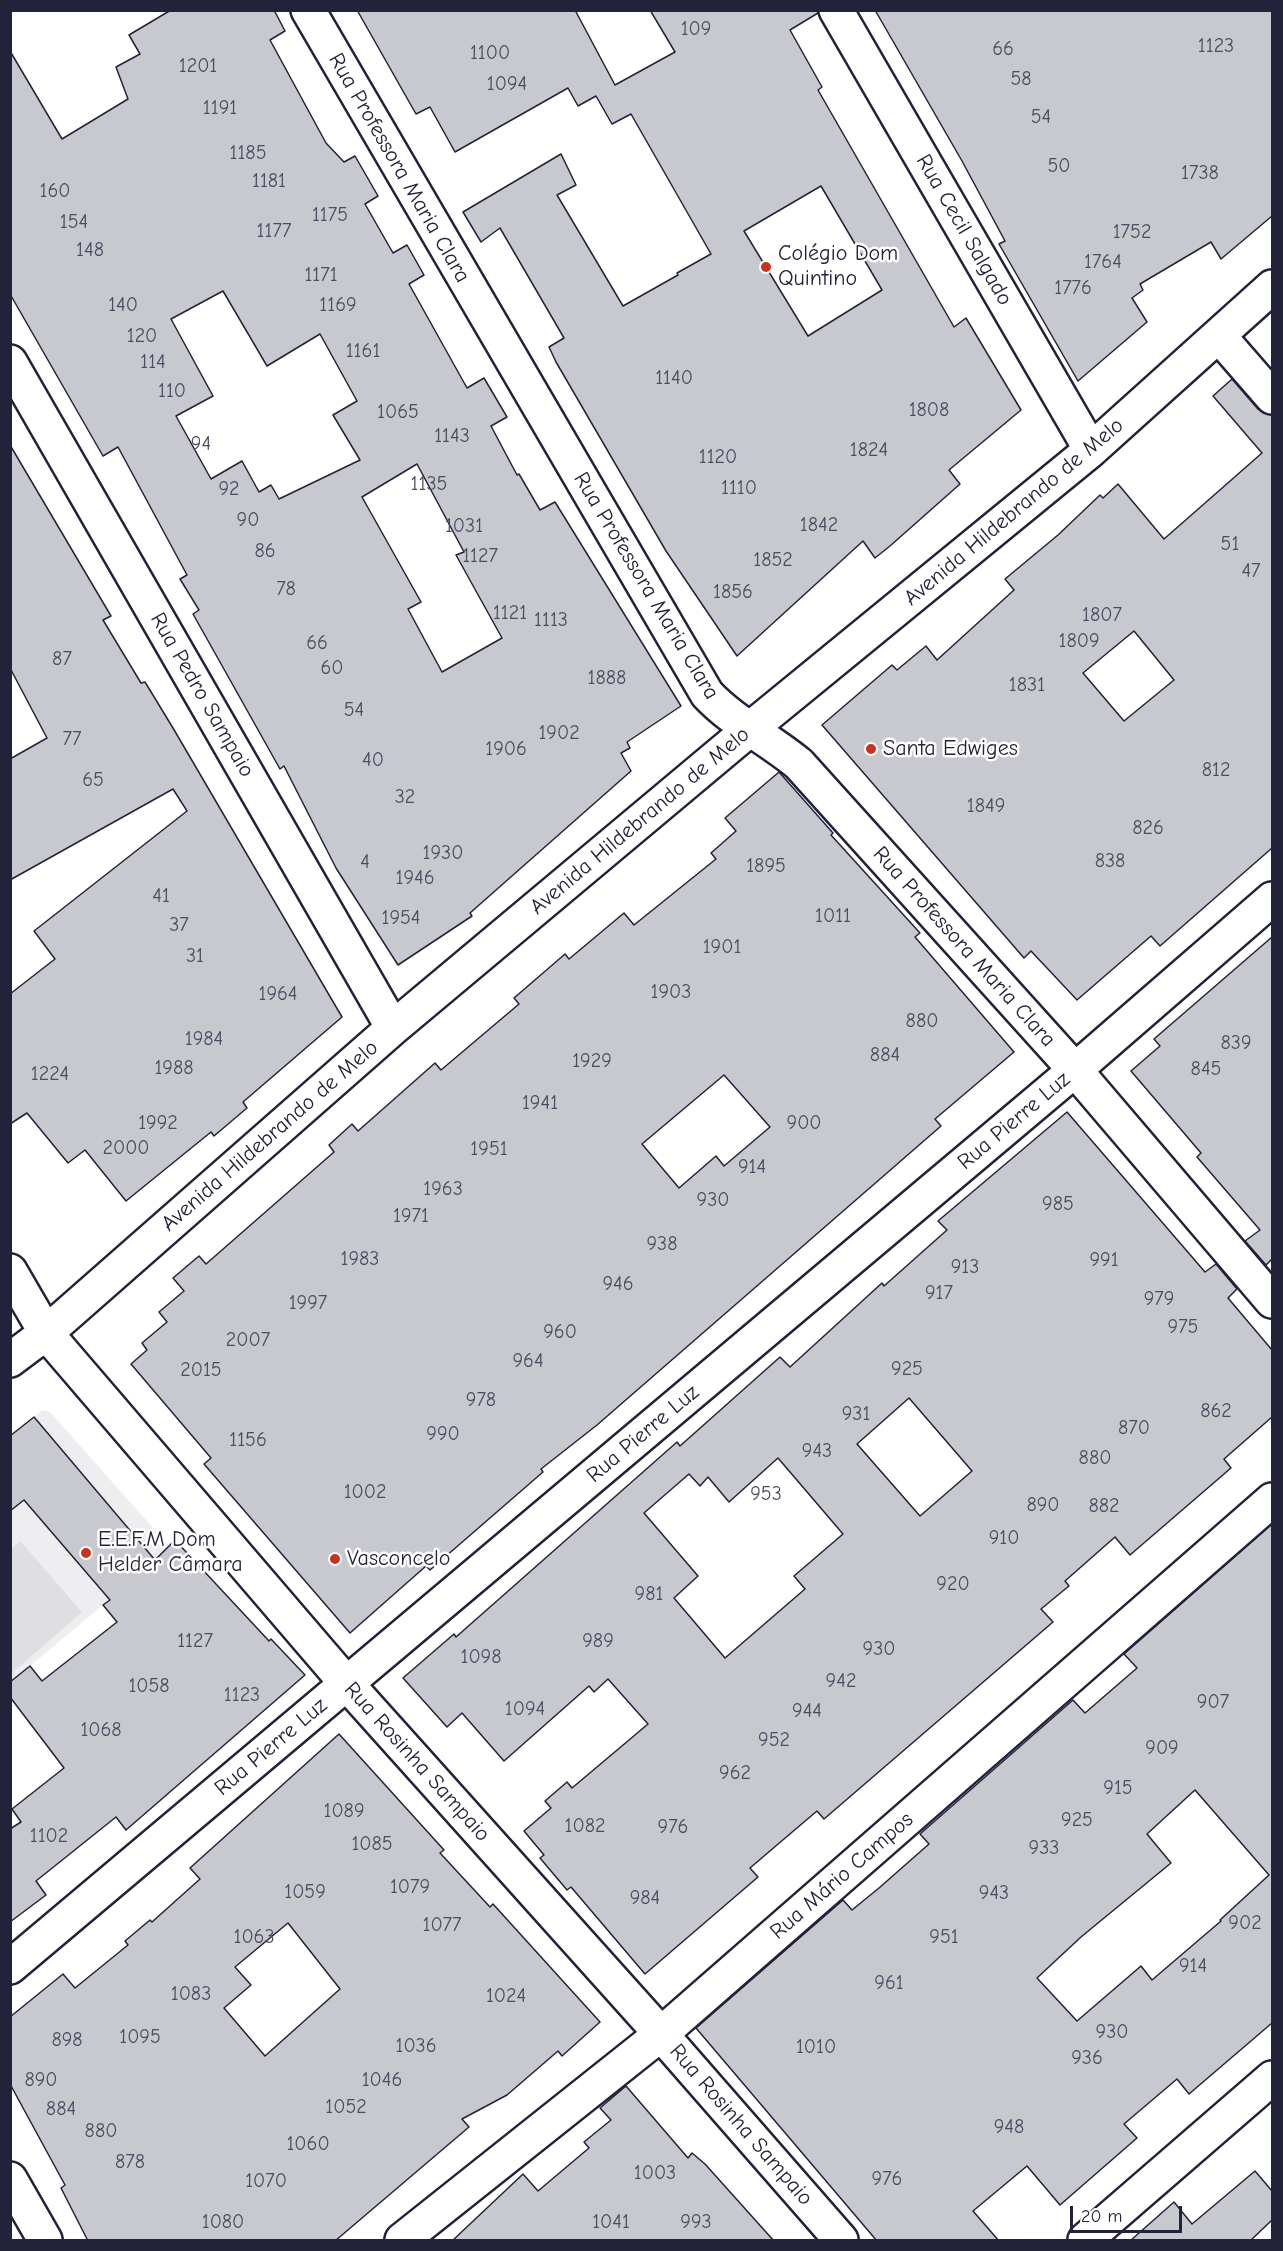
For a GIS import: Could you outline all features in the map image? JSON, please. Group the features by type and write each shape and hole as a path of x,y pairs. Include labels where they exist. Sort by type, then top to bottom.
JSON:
{"street":[{"name":"Rua Professora Maria Clara","path":"308,10 707,694 723,712 798,764 1075,1070 1272,1302"},
{"name":"Rua Cecil Salgado","path":"836,10 1091,450"},
{"name":"Avenida Hildebrando de Melo","path":"10,1360 46,1333 393,1028 750,729 1091,450 1272,287"},
{"path":"1219,336 1272,398"},
{"name":"Rua Pedro Sampaio","path":"10,362 393,1028"},
{"name":"Rua Pierre Luz","path":"10,1967 1075,1070 1272,899"},
{"name":"Rua Rosinha Sampaio","path":"10,1271 46,1333 347,1684 661,2034 841,2241"},
{"name":"Rua Mário Campos","path":"402,2241 661,2034 1272,1500"},
{"path":"1085,2241 1272,2078"},
{"path":"10,2180 45,2241"}],"shaded area":[{"name":"E.E.F.M Dom Helder Câmara","path":"42,1410 50,1412 169,1546 11,1682 11,1436"},
{"path":"20,1541 82,1612 11,1674 11,1549"}],"building":[{"path":"171,10 274,10 285,31 270,40 326,143 344,162 355,156 378,196 365,204 393,253 407,245 424,275 409,284 467,388 484,378 507,417 491,426 517,475 519,474 540,510 555,502 681,706 627,742 630,748 621,753 631,771 470,913 472,916 398,965 336,868 284,766 280,769 193,614 199,610 180,579 187,575 118,447 103,456 10,294 10,51 62,139 128,99 116,67 140,54 129,35","holes":["223,291 267,366 320,334 357,401 333,415 360,460 279,499 271,485 259,492 242,461 211,479 176,416 213,396 171,319","417,464 464,552 456,555 502,638 442,672 408,609 421,602 362,497"]},
{"path":"357,10 575,10 615,85 675,52 650,10 817,10 818,13 790,30 822,87 818,90 954,327 966,318 1021,410 949,470 960,484 890,546 875,558 863,541 737,656 666,551 556,362 549,347 564,338 500,228 481,242 463,212 561,154 576,185 557,195 623,306 678,275 677,273 711,254 631,114 612,124 596,96 578,106 568,88 455,152 430,107 416,114","holes":["821,186 882,290 808,336 744,231"]},
{"path":"875,10 1272,10 1272,216 1221,259 1211,242 1140,284 1143,290 1132,298 1147,322 1078,381 999,244 1005,241 962,161"},
{"path":"1232,379 1258,409 1272,415 1272,848 1160,946 1151,936 1077,1000 1031,951 1024,958 822,725 892,665 897,670 926,646 937,660 1014,590 1005,579 1058,535 1100,495 1103,498 1118,484 1164,539 1262,453 1213,396","holes":["1134,631 1174,680 1124,721 1083,673"]},
{"path":"10,445 111,616 103,620 141,683 145,682 173,728 342,1017 243,1102 247,1108 214,1136 211,1132 126,1201 85,1150 68,1163 27,1113 10,1124 10,994 55,959 34,931 187,811 173,789 10,880 10,759 47,738 10,668"},
{"path":"779,772 833,833 831,835 920,933 915,937 1014,1052 935,1119 941,1126 597,1425 541,1469 543,1472 430,1570 426,1566 350,1633 204,1464 211,1458 131,1364 147,1350 142,1343 167,1322 159,1312 184,1291 173,1278 199,1256 206,1264 334,1152 329,1145 352,1124 358,1131 435,1063 441,1070 519,1004 514,998 565,954 569,959 624,913 634,925 716,859 711,853 736,831 725,818","holes":["724,1075 770,1127 724,1166 716,1156 679,1188 642,1144"]},
{"path":"1272,937 1272,1259 1266,1265 1245,1241 1260,1230 1197,1157 1201,1153 1131,1071 1160,1046 1154,1039"},
{"path":"1067,1112 1205,1272 1216,1264 1237,1289 1228,1298 1272,1350 1272,1417 1224,1459 1231,1468 1130,1555 1115,1537 1065,1581 1069,1586 1041,1609 1053,1622 824,1819 817,1811 750,1868 758,1877 645,1974 571,1887 567,1890 540,1858 544,1855 524,1831 551,1808 545,1801 567,1782 572,1788 648,1724 608,1679 594,1692 589,1686 504,1761 462,1713 447,1727 403,1678 454,1634 456,1637 677,1442 680,1446 780,1357 790,1367 882,1283 884,1286 947,1230 938,1221","holes":["909,1398 972,1471 920,1516 857,1444","778,1458 843,1534 794,1576 805,1589 725,1658 674,1598 698,1576 644,1513 689,1474 700,1486 708,1477 729,1502"]},
{"path":"34,1417 155,1560 175,1540 269,1641 271,1639 305,1675 126,1830 116,1817 36,1881 46,1895 10,1922 10,1829 21,1822 12,1809 64,1768 10,1697 10,1682 30,1666 42,1681 117,1622 103,1605 110,1600 24,1500 10,1511 10,1436"},
{"path":"1272,1524 1272,2023 1189,2094 1177,2079 1124,2124 1137,2138 1060,2205 1027,2166 973,2211 999,2241 877,2241 696,2028 843,1900 852,1910 879,1888 929,1844 920,1834 1073,1700 1085,1713 1137,1668 1124,1654","holes":["1195,1790 1269,1875 1221,1921 1152,1980 1141,1966 1077,2021 1037,1978 1081,1937 1171,1863 1147,1834"]},
{"path":"339,1734 444,1850 440,1853 490,1907 493,1904 600,2022 562,2056 558,2051 507,2095 462,2119 469,2127 335,2241 88,2241 61,2188 65,2185 10,2084 10,2017 63,1974 75,1988 128,1945 125,1941 150,1920 152,1922 200,1879 190,1868","holes":["288,1923 340,1989 265,2056 224,2008 251,1985 235,1967"]},
{"path":"626,2086 688,2158 692,2153 705,2164 774,2241 452,2241 523,2174 538,2191 589,2148 584,2142 611,2120 600,2108"},
{"path":"1255,2171 1272,2191 1272,2220 1250,2241 1130,2241 1174,2202 1192,2224"}],"place":[{"name":"Colégio Dom Quintino","path":"766,267"},
{"name":"Santa Edwiges","path":"871,749"},
{"name":"E.E.F.M Dom Helder Câmara","path":"86,1553"},
{"name":"Vasconcelo","path":"335,1559"}]}
